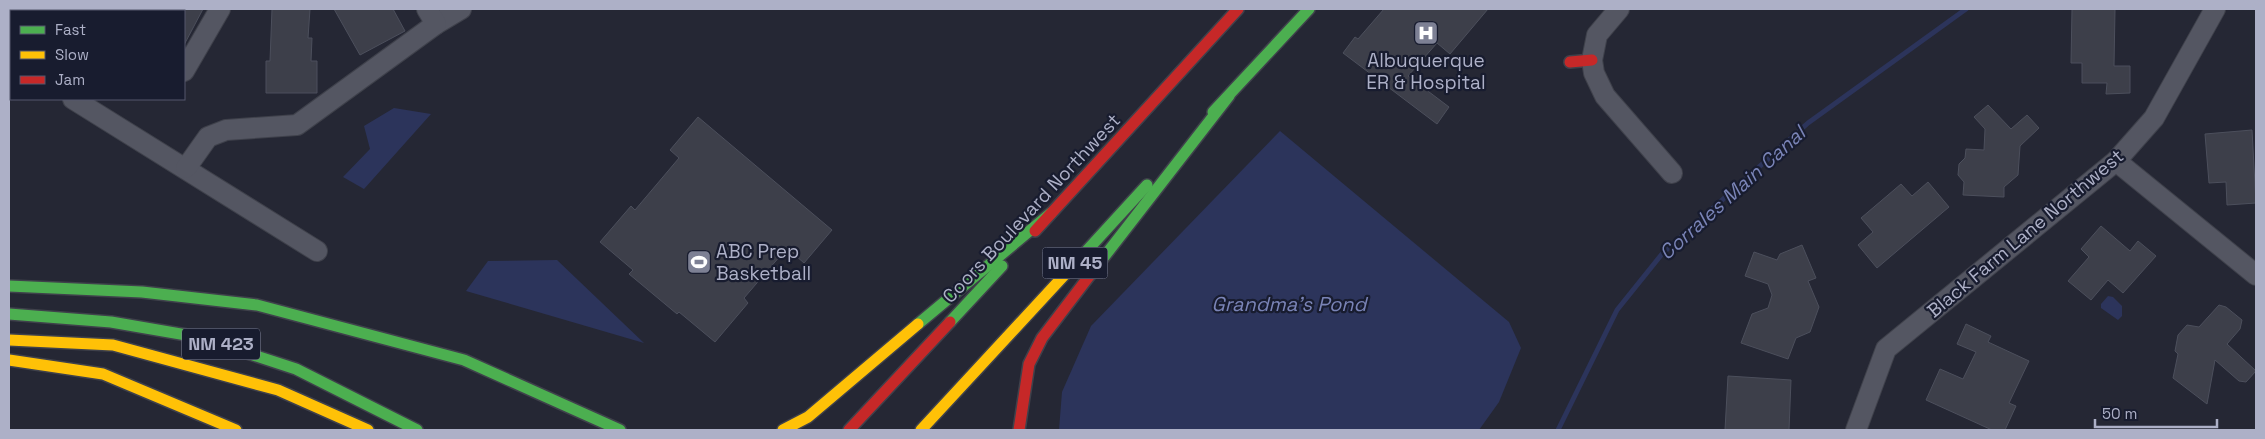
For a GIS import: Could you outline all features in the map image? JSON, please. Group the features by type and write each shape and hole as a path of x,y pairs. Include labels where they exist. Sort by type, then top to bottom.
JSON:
{"main road":[{"name":"Coors Boulevard Northwest","path":"849,430 1052,213 1238,9"},
{"name":"NM 45","path":"922,430 1309,9"},
{"path":"1570,62 1592,60"},
{"path":"1019,430 1029,364 1042,338 1229,96"},
{"path":"783,430 808,417 1052,213"},
{"path":"9,286 142,292 257,305 464,360 617,428 628,430"},
{"name":"NM 423","path":"9,314 111,322 198,337 296,369 417,430"},
{"name":"NM 423","path":"9,340 113,345 278,390 368,430"},
{"path":"9,360 103,374 236,430"}],"street":[{"path":"185,68 220,9"},
{"path":"186,168 208,136 226,130 297,125 432,16 461,9"},
{"path":"1619,9 1597,35 1592,60 1594,73 1605,96 1672,173"},
{"name":"Black Farm Lane Northwest","path":"1856,430 1886,349 2116,161 2154,118 2214,9"},
{"path":"75,100 317,250"},
{"path":"2116,161 2256,275"}],"water":[{"path":"394,108 431,114 364,189 343,177 370,149 364,126"},
{"name":"Grandma's Pond","path":"1280,131 1509,322 1521,348 1499,402 1479,430 1059,430 1062,392 1091,326"},
{"path":"557,260 644,343 466,291 488,261"},
{"path":"2108,296 2113,297 2122,306 2122,316 2118,320 2101,308 2101,304"}],"building":[{"path":"203,9 185,43 185,10"},
{"path":"272,9 310,9 308,38 312,38 311,61 317,61 317,93 266,93 266,61 270,61"},
{"path":"334,9 393,9 405,31 360,55"},
{"path":"1384,9 1488,9 1450,54 1437,43 1408,76 1449,107 1437,124 1343,53 1355,37 1358,39"},
{"path":"2072,9 2115,9 2114,66 2130,66 2130,93 2106,94 2107,83 2082,83 2082,63 2071,63"},
{"path":"1988,105 2011,129 2027,115 2039,128 2020,146 2018,175 2004,187 2004,197 1963,195 1964,182 1958,175 1959,164 1965,158 1966,149 1984,150 1985,129 1974,117"},
{"name":"ABC Prep Basketball","path":"698,117 832,230 804,263 787,248 744,298 748,303 715,342 679,312 677,314 629,274 633,270 600,242 631,206 635,210 679,158 670,150"},
{"path":"2252,130 2256,203 2227,205 2226,182 2209,183 2205,134"},
{"path":"1928,182 1949,207 1877,268 1858,245 1873,232 1861,218 1901,184 1912,196"},
{"path":"2101,226 2130,251 2138,241 2156,256 2123,293 2108,280 2091,300 2068,281 2089,257 2081,249"},
{"path":"1802,245 1816,278 1808,281 1819,307 1810,332 1796,338 1788,359 1741,343 1752,314 1768,308 1772,295 1768,284 1745,276 1754,252 1777,260 1780,254"},
{"path":"2219,305 2226,307 2242,320 2240,329 2227,344 2256,371 2246,382 2239,381 2215,360 2207,404 2173,378 2178,354 2175,351 2178,335 2187,325 2199,327"},
{"path":"1966,324 1991,336 1988,342 2029,361 2009,403 2016,406 2005,430 1992,430 1926,400 1940,369 1963,379 1976,352 1957,344"},
{"path":"1728,376 1791,380 1789,430 1725,430"}],"waterway":[{"name":"Corrales Main Canal","path":"1558,430 1617,310 1662,254 1808,123 1966,9"}],"traffic: fast":[{"path":"1213,112 1309,9"},
{"path":"1090,275 1229,96"},
{"path":"1081,257 1147,185"},
{"path":"918,324 1051,213"},
{"path":"950,322 1002,266"},
{"path":"9,286 142,292 257,305 464,360 620,430"},
{"path":"9,314 111,322 198,337 296,369 417,430"}],"traffic: slow":[{"path":"921,430 1081,257"},
{"path":"783,430 808,417 918,324"},
{"path":"9,340 113,345 278,390 368,430"},
{"path":"9,360 103,374 236,430"}],"traffic: jam":[{"path":"1035,231 1238,9"},
{"path":"1570,62 1592,60"},
{"path":"1019,430 1029,364 1042,338 1090,275"},
{"path":"849,430 950,322"}],"place":[{"name":"Albuquerque ER & Hospital","path":"1426,33"},
{"name":"ABC Prep Basketball","path":"699,262"}]}
